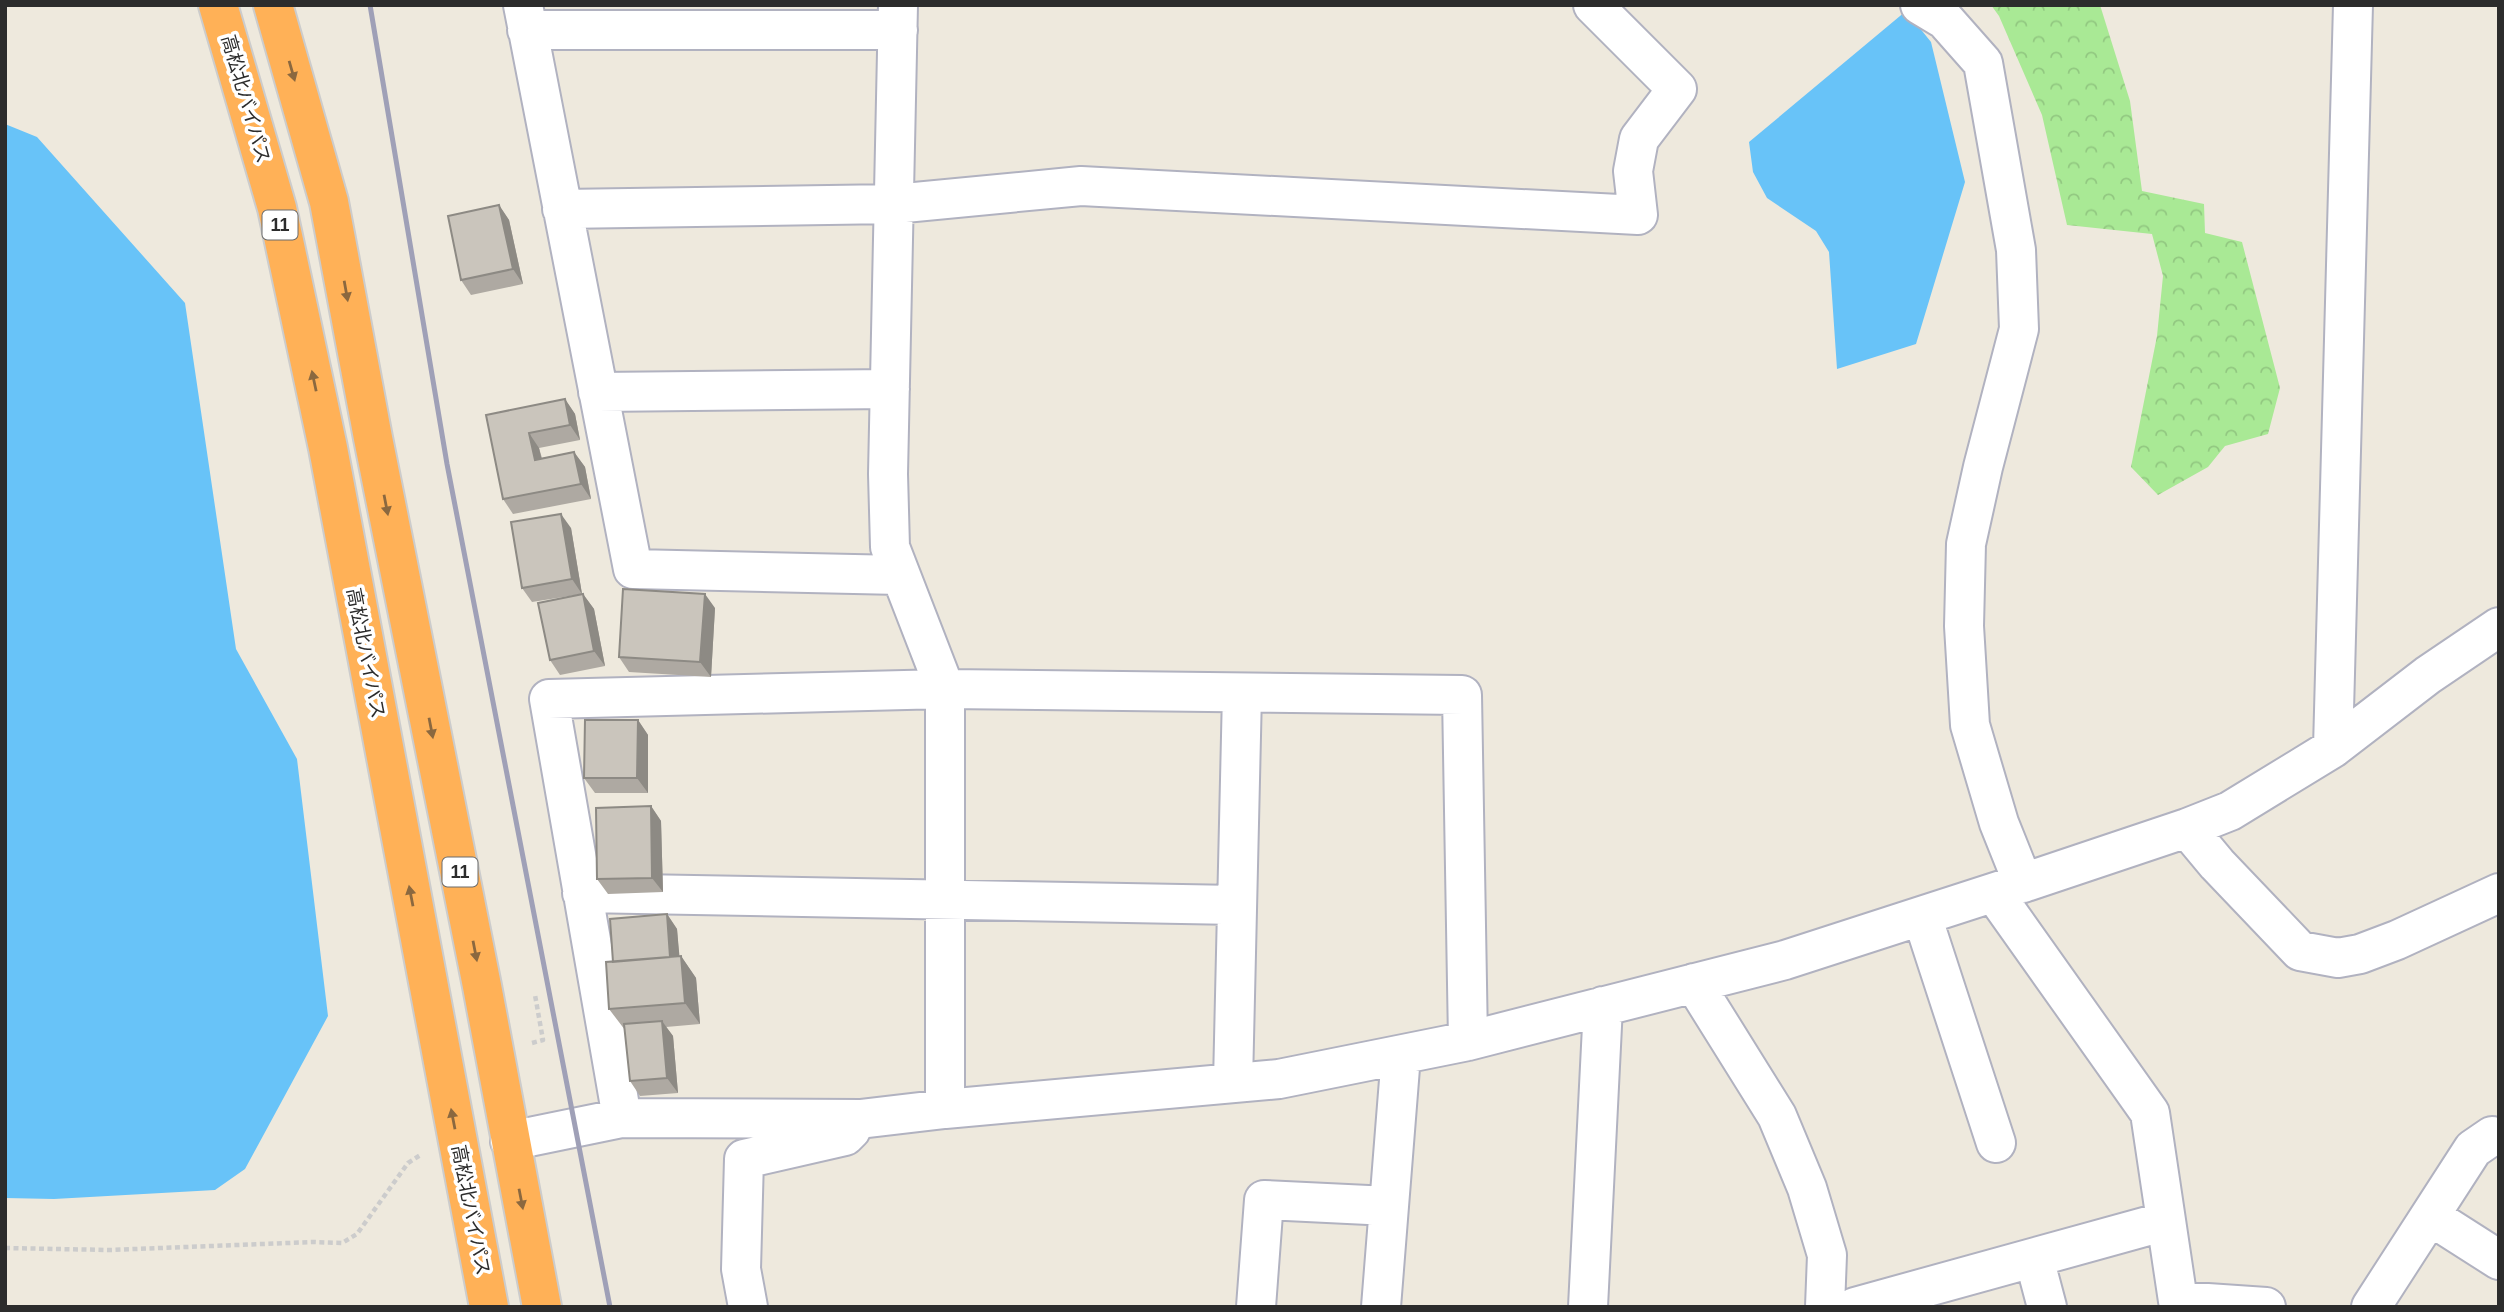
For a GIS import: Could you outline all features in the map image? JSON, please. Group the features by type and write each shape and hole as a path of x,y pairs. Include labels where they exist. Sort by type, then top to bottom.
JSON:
{"highway":[{"name":"高松北バイパス","path":"218,5 277,208 328,448 489,1307"},
{"name":"11","path":"273,5 329,202 542,1307"}],"street":[{"path":"562,209 894,204 1081,186 1638,215 1633,171 1639,139 1677,89 1593,5"},
{"path":"1920,5 1945,20 1983,63 2016,250 2019,329 1966,544 1964,626 1970,725 1999,823 2008,888 2150,1113 2178,1301 2266,1307"},
{"path":"2333,748 2353,5"},
{"path":"901,575 633,569 525,18 898,17 888,474 890,547 901,575 945,689 944,1109"},
{"path":"598,392 890,389"},
{"path":"510,1141 622,1118 860,1119 1279,1079 1468,1041 1785,960 2008,888 2230,811 2333,748 2428,675 2499,627"},
{"path":"622,1118 549,699 945,689 1462,695 1468,1041"},
{"path":"1233,1083 1242,692"},
{"path":"2187,828 2217,864 2300,951 2338,958 2360,954 2499,893"},
{"path":"582,892 1237,905"},
{"path":"1922,916 1996,1143"},
{"path":"1694,983 1777,1116 1807,1188 1827,1255 1825,1307"},
{"path":"1588,1307 1603,1006"},
{"path":"1381,1307 1401,1055"},
{"path":"748,1307 741,1269 744,1159 845,1136 860,1119"},
{"path":"2371,1307 2473,1149 2492,1136"},
{"path":"1256,1307 1264,1200 1389,1206"},
{"path":"2430,1216 2499,1260"},
{"path":"1856,1307 2166,1221"},
{"path":"2034,1258 2048,1307"}],"path":[{"path":"535,995 543,1040"},
{"path":"5,1248 110,1250 342,1243 357,1234 408,1163 426,1152"}],"green space":[{"path":"1991,5 2100,5 2130,101 2142,191 2204,204 2205,233 2242,242 2280,388 2268,434 2225,446 2208,467 2158,495 2131,467 2157,336 2163,276 2152,234 2067,225 2042,115 1999,16"}],"water":[{"path":"1906,11 1931,42 1965,182 1916,344 1837,369 1829,252 1816,231 1767,198 1753,172 1749,142"},
{"path":"5,124 37,137 185,303 236,649 297,759 328,1016 245,1169 215,1190 54,1199 5,1198"}],"building":[{"path":"499,205 513,269 461,280 448,216"},
{"path":"565,399 570,425 529,433 535,460 574,452 581,484 503,499 486,415"},
{"path":"561,514 572,579 522,588 511,522"},
{"path":"623,589 705,594 700,662 619,657"},
{"path":"583,594 594,651 550,660 538,603"},
{"path":"585,720 638,720 637,778 584,778"},
{"path":"651,806 652,878 597,879 596,808"},
{"path":"667,914 670,957 613,962 610,919"},
{"path":"681,956 685,1003 609,1009 606,962"},
{"path":"662,1021 667,1078 630,1081 624,1024"}],"railway":[{"path":"370,5 447,464 610,1307"}]}
